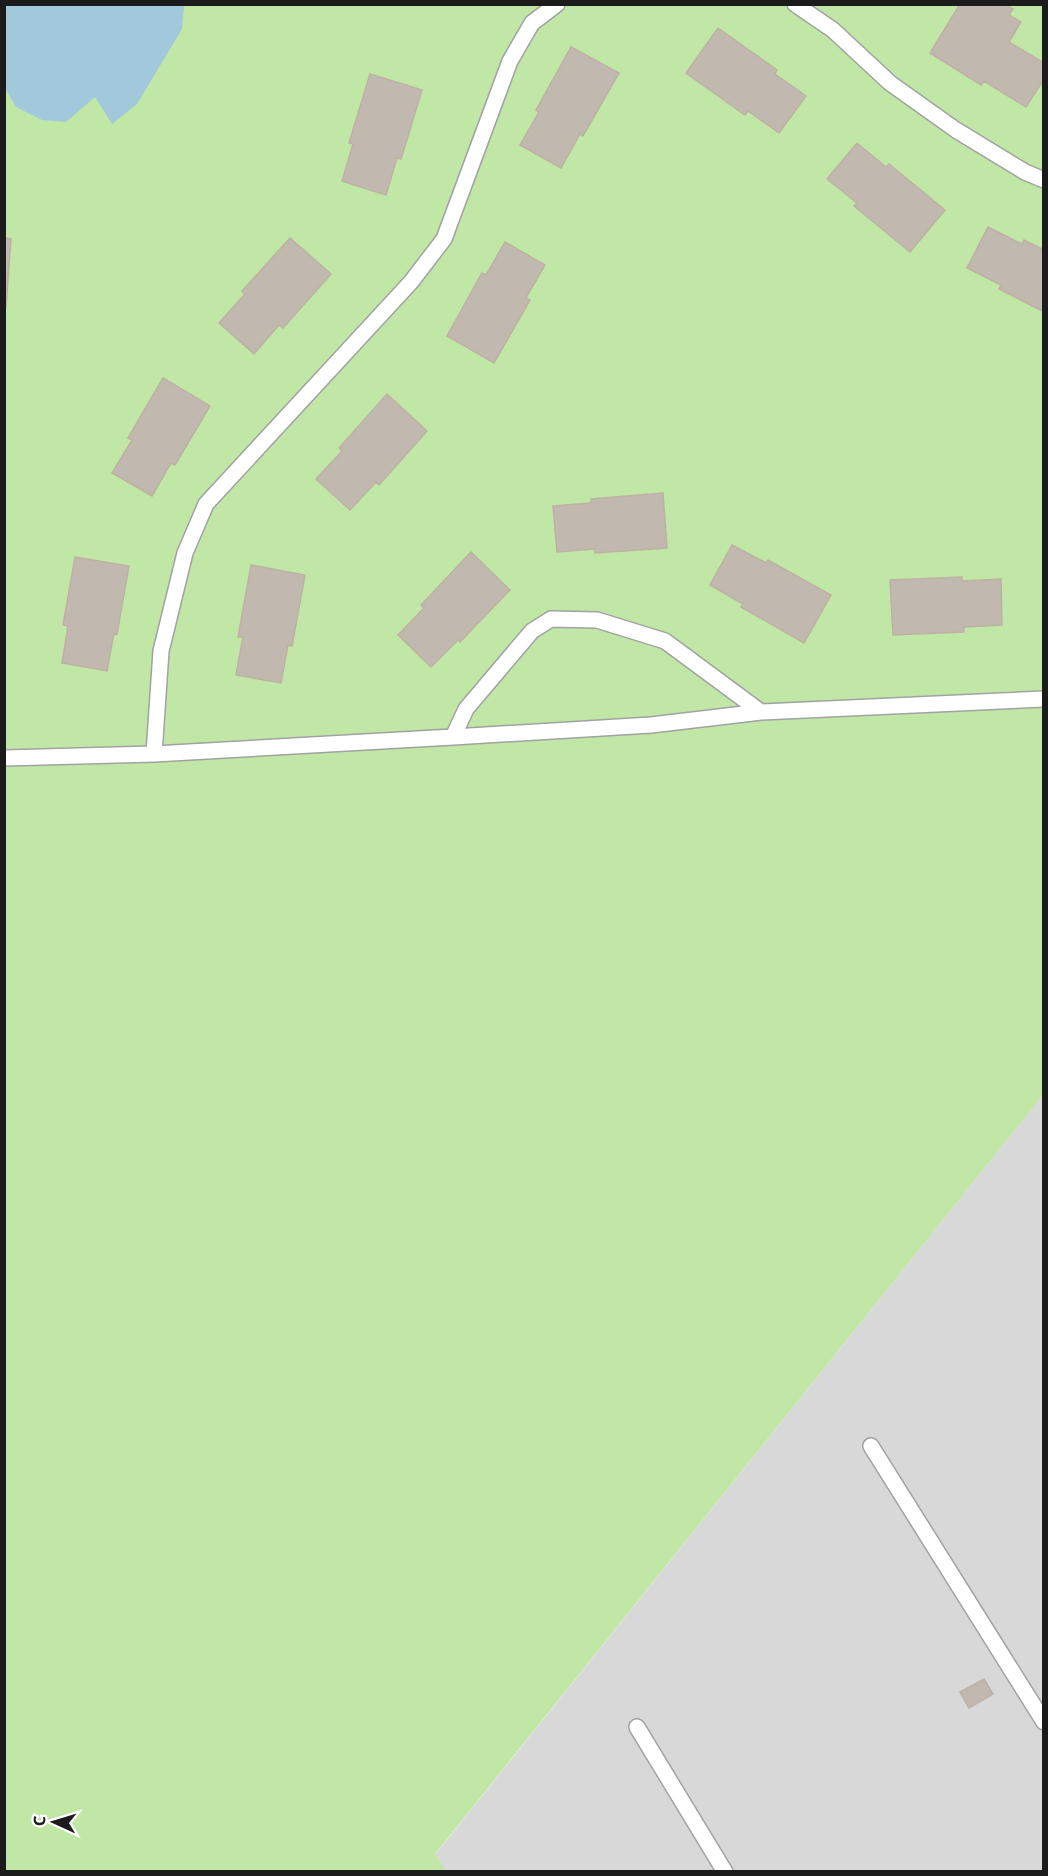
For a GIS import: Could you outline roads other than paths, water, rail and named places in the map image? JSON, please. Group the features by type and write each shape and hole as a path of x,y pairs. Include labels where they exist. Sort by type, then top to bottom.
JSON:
{"lane":[{"path":"154,754 161,651 185,553 206,504 411,282 444,239 510,62 532,23 557,4"},
{"path":"795,4 833,30 890,83 956,130 1025,172 1044,180"},
{"path":"453,737 466,709 532,631 551,619 597,620 665,641 761,712"},
{"path":"4,758 154,754 651,725 761,712 1044,699"},
{"path":"871,1446 1044,1722"},
{"path":"637,1727 725,1872"}],"water":[{"path":"5,4 184,5 182,29 137,104 112,124 95,97 66,122 42,120 16,107 5,88"}]}
